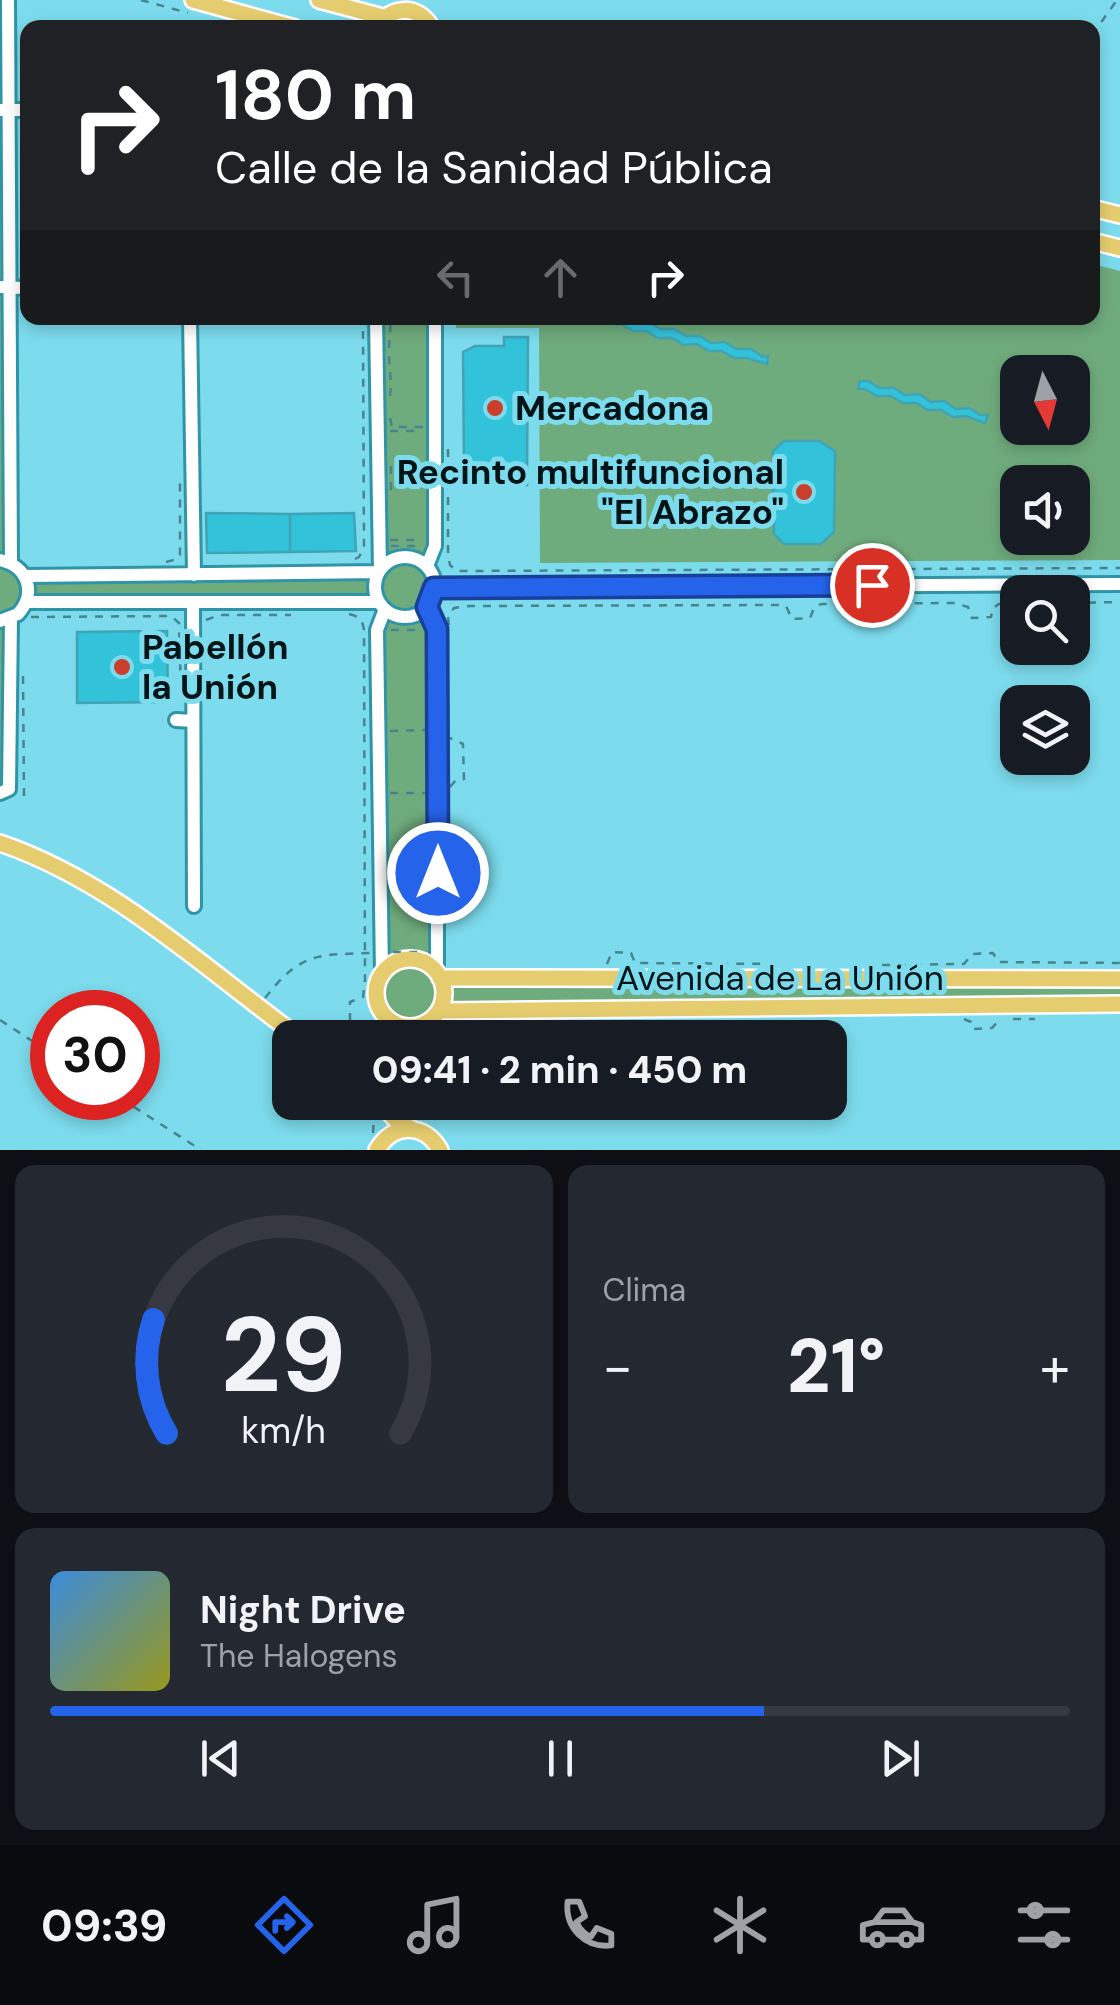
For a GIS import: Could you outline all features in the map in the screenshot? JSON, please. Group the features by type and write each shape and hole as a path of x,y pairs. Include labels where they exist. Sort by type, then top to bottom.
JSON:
{"main road":[{"path":"193,0 266,20"},
{"path":"319,0 374,20"},
{"path":"382,20 390,12 408,9 427,20"},
{"path":"0,843 64,868 100,890 276,1020"},
{"path":"415,959 438,975 444,991 439,1010 423,1024 411,1027 388,1019 376,998 382,974 402,960 415,959"},
{"name":"Avenida de La Unión","path":"438,975 1120,980"},
{"name":"Avenida de La Unión","path":"439,1010 1120,1004"},
{"path":"396,1120 432,1138 440,1150"},
{"path":"377,1144 400,1130 412,1129"}],"street":[{"path":"8,0 6,562 25,576 166,568 194,575 350,567 379,571 402,557 427,566 434,588 427,607 420,613 402,616 382,605 218,609 193,602 26,602"},
{"path":"190,325 194,575"},
{"path":"378,325 382,432 370,546 379,571 375,587 382,605 370,630 372,953 382,974"},
{"path":"427,566 437,544 432,325"},
{"path":"0,793 9,789 17,719 11,620 29,593 25,576"},
{"path":"434,588 1120,584"},
{"path":"193,602 194,906"},
{"path":"427,607 443,629 438,975"},
{"path":"176,720 193,720"}],"path":[{"path":"1100,24 1117,0"},
{"path":"364,325 382,432"},
{"path":"350,567 370,546 382,432 393,374 388,352 391,325"},
{"path":"382,432 432,429"},
{"path":"389,498 393,483 390,450"},
{"path":"448,451 437,544 458,571 1120,568"},
{"path":"391,529 389,540 437,544"},
{"path":"370,546 437,544"},
{"path":"166,568 176,560 180,548"},
{"path":"1090,603 1120,602"},
{"path":"370,630 443,629 454,608 468,606 778,604 786,606 792,619 810,618 814,608 821,604 954,603 968,607 972,618 990,617 993,608 1000,604"},
{"path":"350,1020 350,1002 363,997 372,953 370,630 351,608"},
{"path":"204,625 218,609 294,615"},
{"path":"11,620 171,616 180,622 180,630"},
{"path":"23,667 17,719 24,797"},
{"path":"371,731 443,730 450,739 463,744 464,779 456,780 443,793 371,794"},
{"path":"258,1007 283,975 310,958 336,952 438,952"},
{"path":"597,965 606,965 612,952 631,952 636,963 788,964"},
{"path":"882,964 964,964 972,954 993,953 998,962 1120,963"},
{"path":"0,1020 30,1040"},
{"path":"154,1120 201,1150"}],"green space":[{"path":"0,0 8,0 11,562 25,576 379,570 376,325 435,325 435,546 427,566 434,586 427,607 437,629 437,972 1120,979 1120,1004 437,1014 429,1020 392,1020 377,997 382,974 377,630 385,609 379,602 27,602 11,618 9,789 0,793"},
{"path":"1100,266 1120,271 1120,560 540,563 539,328 456,325 1100,325"}],"building":[{"path":"623,325 654,325 686,336 700,336 711,343 725,342 736,349 751,349 768,356 767,364 709,351 697,344 684,345 672,338 658,338 646,331 633,331"},
{"name":"Mercadona","path":"504,337 528,337 527,485 467,485 463,352 475,346 504,346"},
{"path":"860,381 988,415 985,423 966,416 953,417 941,410 928,410 916,403 903,403 891,396 858,389"},
{"name":"Recinto multifuncional \"El Abrazo\"","path":"784,441 819,441 835,451 834,532 821,544 784,544 774,534 773,451"},
{"path":"206,513 290,514 290,552 207,553"},
{"path":"354,513 356,551 290,552 290,514"},
{"name":"Pabellón la Unión","path":"167,631 168,702 77,703 77,632"}],"place":[{"name":"Mercadona","path":"495,408"},
{"name":"Recinto multifuncional \"El Abrazo\"","path":"804,492"},
{"name":"Pabellón la Unión","path":"122,667"}],"route":[{"path":"438,873 437,629 427,607 434,588 872,585"}]}
